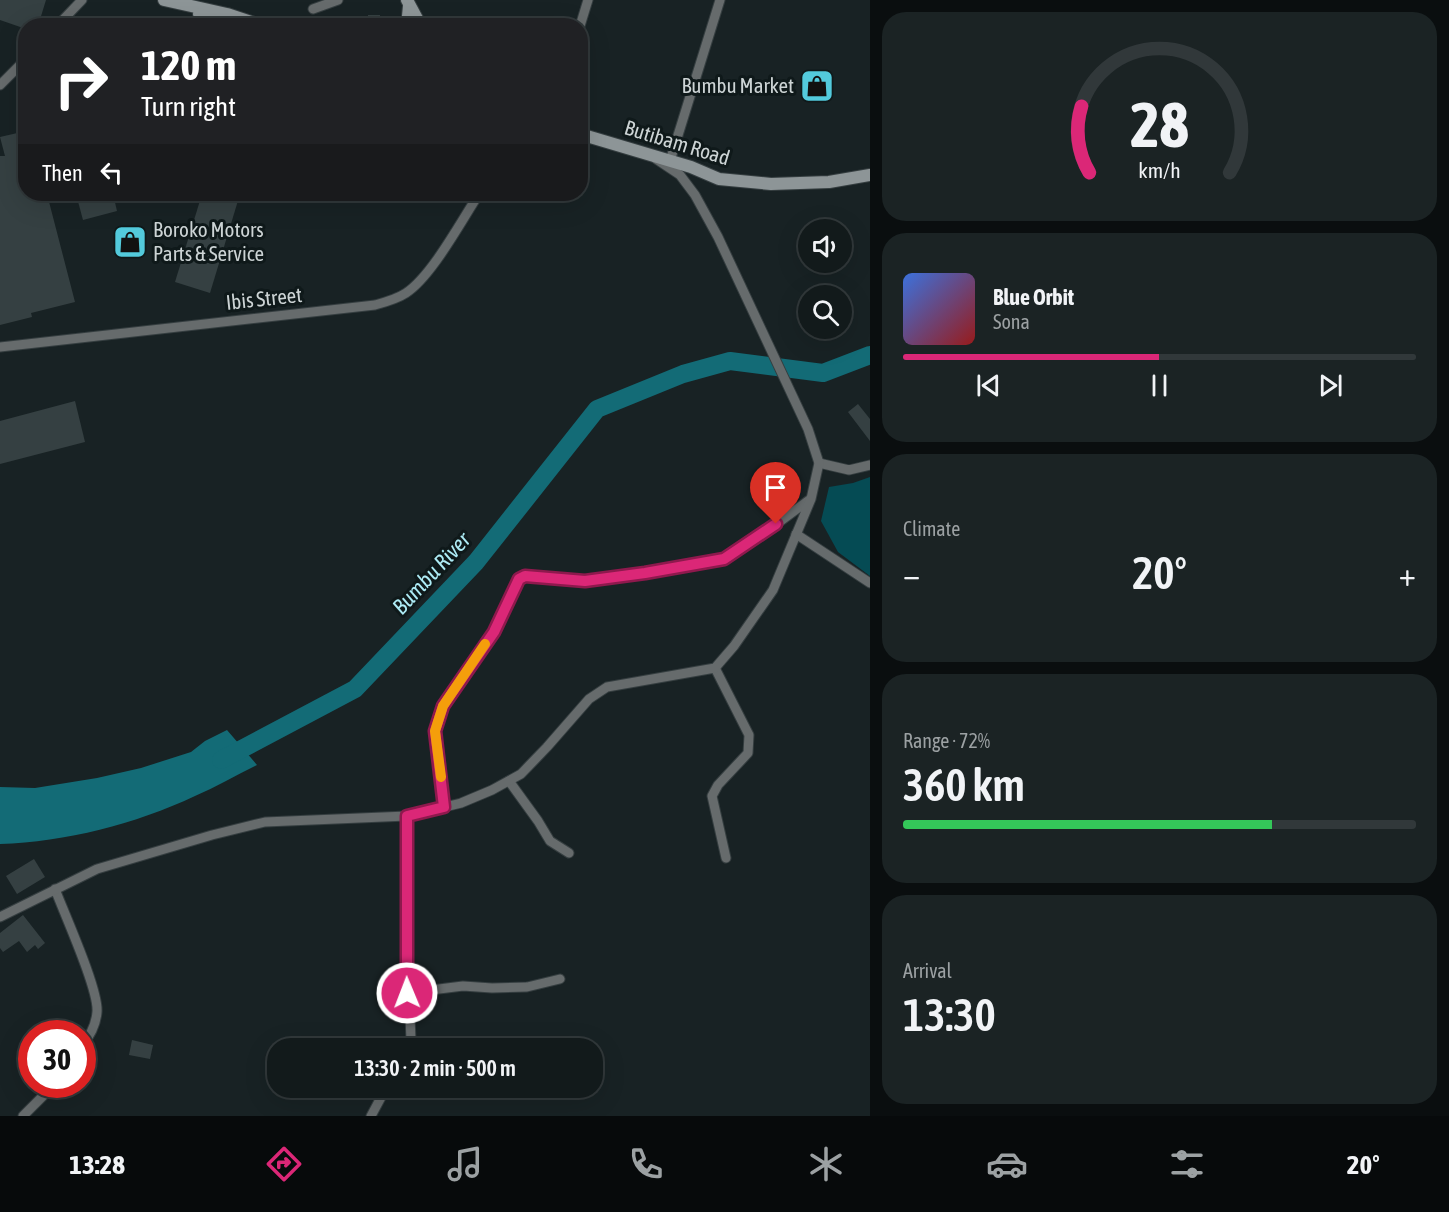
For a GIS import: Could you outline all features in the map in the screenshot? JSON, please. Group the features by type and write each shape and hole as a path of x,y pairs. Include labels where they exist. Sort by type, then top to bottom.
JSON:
{"main road":[{"path":"165,0 239,18"},
{"path":"407,18 408,3"},
{"path":"408,3 417,18"},
{"path":"179,4 210,18"},
{"name":"Butibam Road","path":"588,136 649,154 719,179 771,184 829,182 870,175"}],"street":[{"path":"65,18 82,0"},
{"path":"313,9 338,0"},
{"path":"582,18 588,0"},
{"path":"670,161 720,0"},
{"path":"0,85 18,67"},
{"path":"0,917 97,869 212,835 265,822 407,816 461,803 521,774 548,747 588,699 607,687 715,668 734,646 773,590 811,499 819,463 808,429 718,237 695,195 680,175 649,154"},
{"name":"Ibis Street","path":"0,347 375,305 390,301 405,294 425,276 473,201"},
{"path":"819,463 849,470 870,465"},
{"path":"444,807 435,731 443,706 494,632 519,579 525,576 585,581 724,559 811,499"},
{"path":"796,534 870,583"},
{"path":"715,668 749,735 748,753 718,785 712,796 726,858"},
{"path":"509,781 550,842 569,853"},
{"path":"407,816 407,993 411,1038"},
{"path":"55,889 93,990 98,1011 95,1020"},
{"path":"407,993 463,986 527,987 560,979"},
{"path":"24,1116 41,1098"},
{"path":"371,1116 381,1098"}],"shaded area":[{"path":"870,477 870,576 838,552 821,521 829,487 853,483"},
{"path":"227,730 257,765 211,789 124,823 50,840 0,844 0,787 35,788 141,768 191,752 205,741"}],"building":[{"path":"0,0 46,0 40,18 18,18 18,26 0,20"},
{"path":"368,15 380,15 380,18 368,18"},
{"path":"18,133 18,201 49,201 75,302 31,313 32,317 0,325 0,156 5,156 0,137"},
{"path":"78,201 115,201 117,211 83,220"},
{"path":"200,201 238,201 210,293 175,282"},
{"path":"75,401 85,442 0,464 0,421"},
{"path":"858,404 870,419 870,441 848,412"},
{"path":"34,859 45,877 17,894 6,876"},
{"path":"23,915 45,943 38,949 35,945 27,952 19,941 3,952 0,948 0,933"},
{"path":"132,1040 153,1045 150,1059 129,1055"}],"waterway":[{"name":"Bumbu River","path":"221,760 355,689 476,562 597,409 683,374 730,361 823,373 870,355"}],"slow traffic":[{"path":"441,777 435,731 443,706 485,644"}],"place":[{"name":"Bumbu Market","path":"817,86"},
{"name":"Boroko Motors Parts & Service","path":"130,242"}],"route":[{"path":"407,993 407,816 444,807 435,731 443,706 494,632 519,579 525,576 585,581 724,559 776,524"}]}
